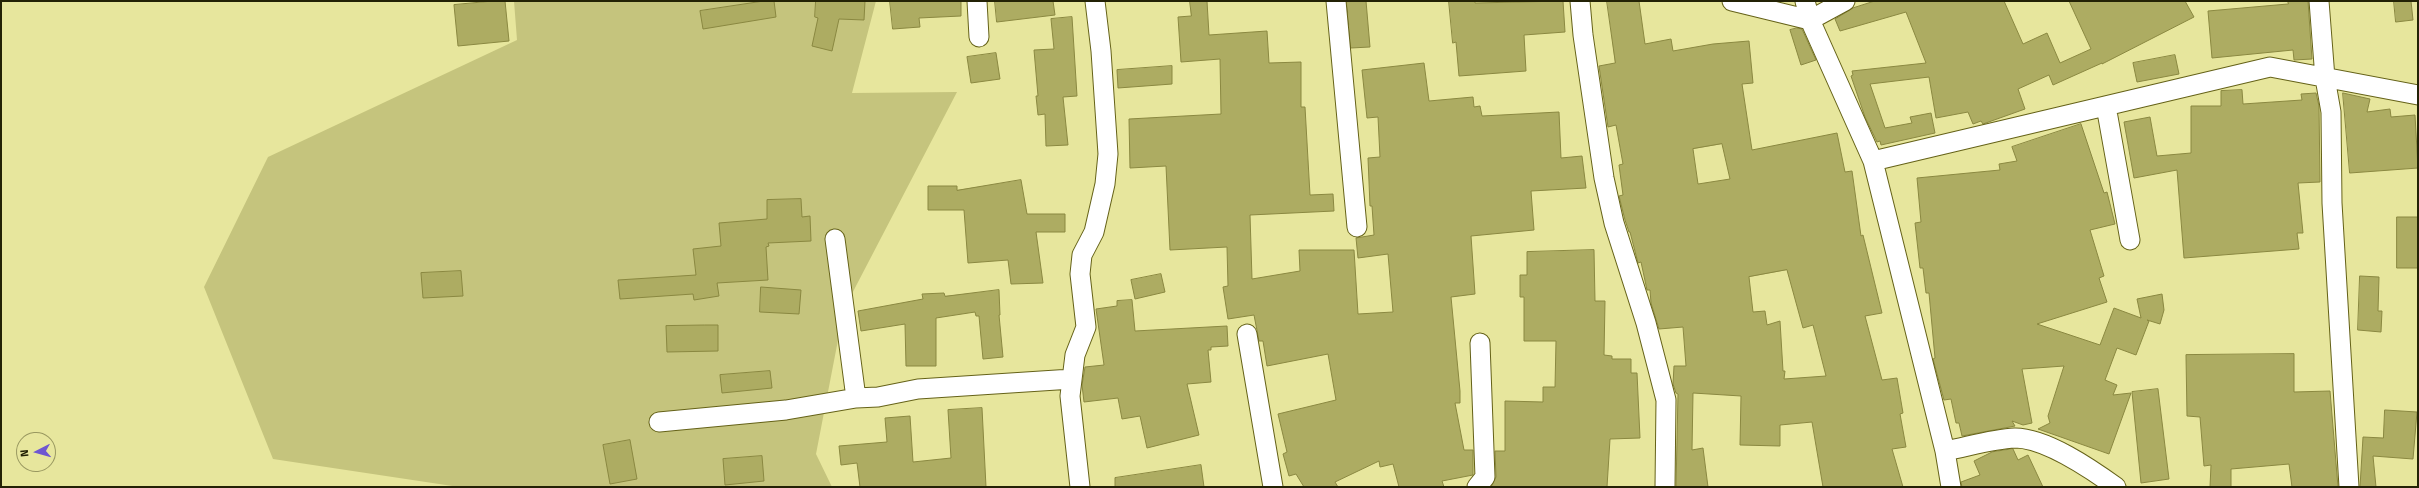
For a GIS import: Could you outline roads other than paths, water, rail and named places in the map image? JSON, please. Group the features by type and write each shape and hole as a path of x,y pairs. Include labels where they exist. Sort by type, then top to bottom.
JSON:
{"street":[{"path":"977,1 979,37"},
{"path":"1080,487 1070,396 1074,356 1086,327 1080,274 1082,255 1094,232 1105,184 1108,154 1102,51 1095,1"},
{"path":"1336,1 1357,226"},
{"path":"1580,1 1583,35 1604,178 1614,223 1646,323 1666,400 1665,487"},
{"path":"1732,1 1810,20 1845,1"},
{"path":"1805,1 1810,20 1874,161 1945,451 1951,487"},
{"path":"2320,1 2325,78 2330,112 2332,204 2349,487"},
{"path":"1874,161 2270,68 2418,95"},
{"path":"2106,106 2130,240"},
{"path":"835,238 856,398"},
{"path":"1247,334 1273,487"},
{"path":"1477,487 1484,477 1480,343"},
{"path":"659,422 786,410 856,398 878,397 918,389 1072,379"},
{"path":"1945,451 2015,438 2050,447 2090,468 2116,487"}]}
